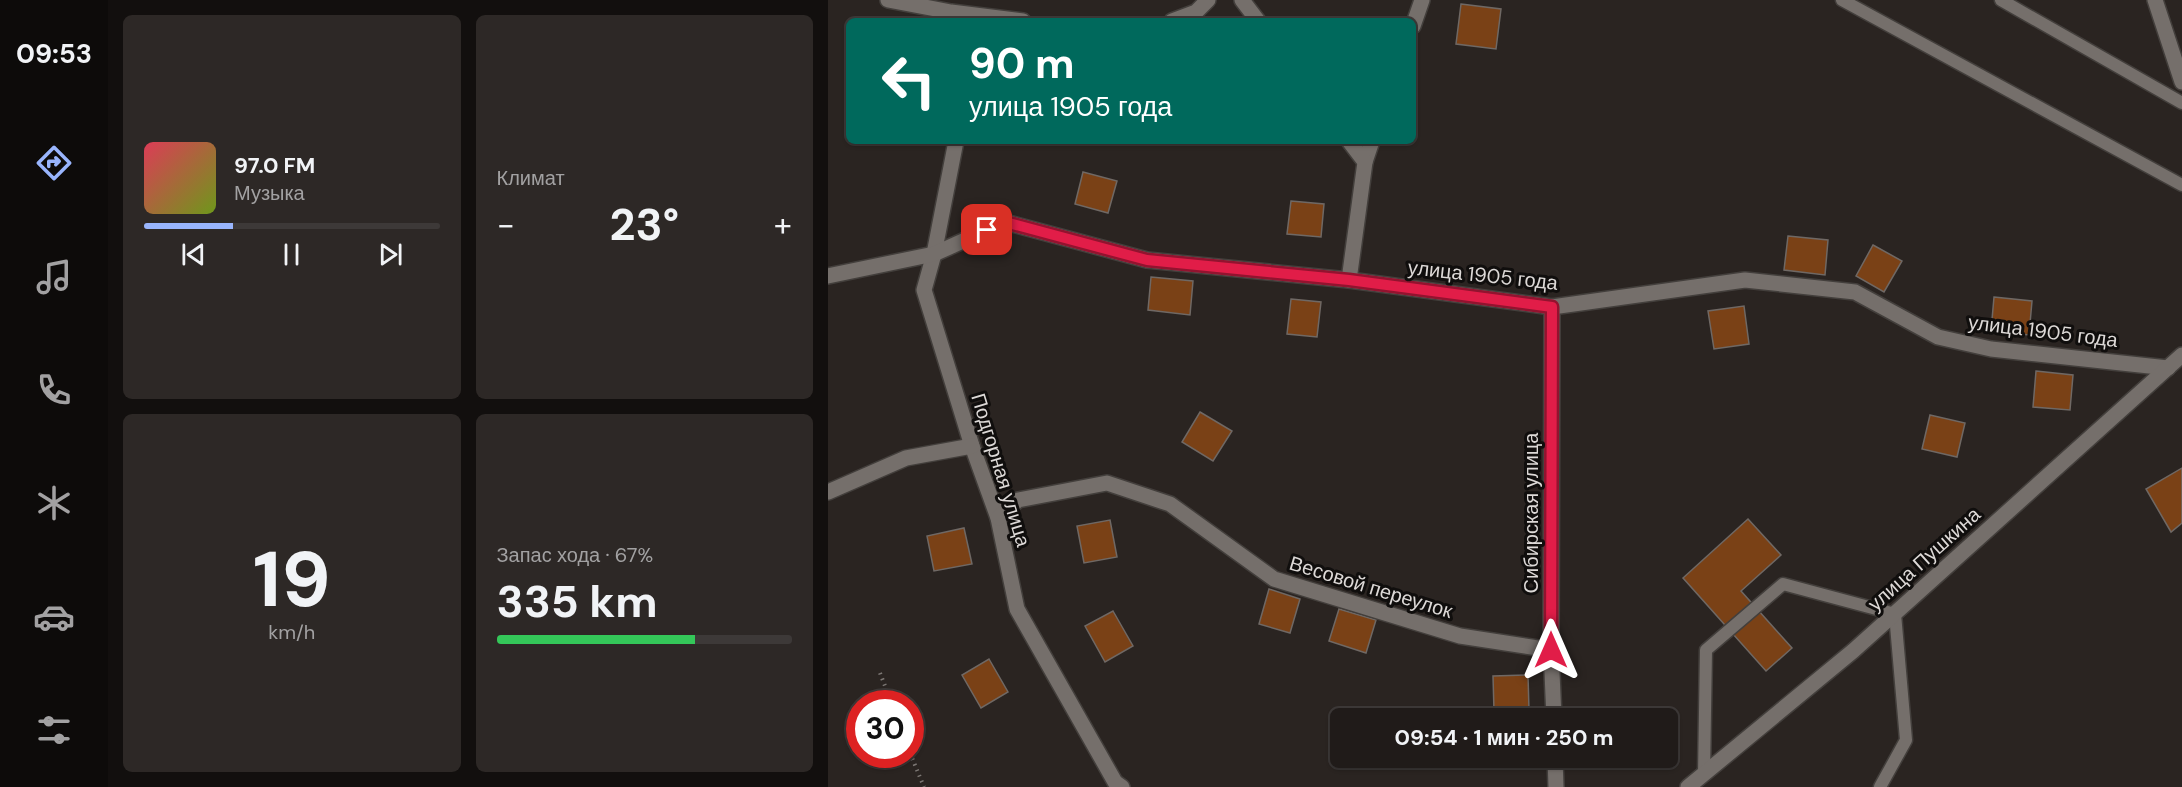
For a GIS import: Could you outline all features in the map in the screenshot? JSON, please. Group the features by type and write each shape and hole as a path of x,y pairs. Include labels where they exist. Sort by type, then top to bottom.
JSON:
{"street":[{"path":"888,0 983,18"},
{"path":"1180,18 1196,12 1208,0"},
{"path":"1242,0 1256,18"},
{"path":"1416,18 1422,0"},
{"path":"2155,0 2182,82"},
{"name":"Подгорная улица","path":"955,144 934,254 924,290 972,446 998,518 1017,609 1115,782 1122,787"},
{"path":"1351,144 1365,162"},
{"path":"1349,280 1365,162 1371,144"},
{"name":"улица 1905 года","path":"828,276 934,254 1005,222 1147,260 1349,280 1552,307 1745,280 1855,291 1938,337 1991,349 2168,368"},
{"name":"Сибирская улица","path":"1552,307 1551,650 1554,708"},
{"name":"улица Пушкина","path":"1688,787 1853,651 2182,355"},
{"path":"828,492 906,458 972,446"},
{"name":"Весовой переулок","path":"998,518 1018,500 1107,483 1170,504 1275,579 1460,636 1551,650"},
{"path":"1555,768 1556,787"}],"lane":[{"path":"1842,0 2182,185"},
{"path":"2001,0 2182,103"},
{"path":"1704,774 1706,650 1783,584 1895,614 1906,740 1880,787"}],"path":[{"path":"880,673 886,690"},
{"path":"916,768 924,787"}],"building":[{"path":"1461,4 1501,9 1496,49 1456,44"},
{"path":"1083,172 1117,181 1108,213 1075,204"},
{"path":"1291,201 1324,204 1321,237 1287,234"},
{"path":"1788,236 1828,240 1825,275 1784,270"},
{"path":"1873,245 1902,261 1884,292 1856,276"},
{"path":"1151,277 1193,281 1190,315 1148,310"},
{"path":"1994,297 2032,301 2029,335 1991,331"},
{"path":"1291,299 1321,302 1317,337 1287,334"},
{"path":"1744,306 1749,344 1714,349 1708,311"},
{"path":"2036,371 2073,375 2070,410 2033,407"},
{"path":"1200,412 1232,431 1213,461 1182,442"},
{"path":"1930,415 1965,423 1957,457 1922,449"},
{"path":"2182,468 2182,523 2171,532 2146,489"},
{"path":"1748,519 1781,555 1741,591 1792,648 1766,671 1683,578"},
{"path":"1110,520 1117,557 1084,563 1077,526"},
{"path":"964,528 972,564 934,571 927,536"},
{"path":"1269,589 1300,599 1290,633 1259,624"},
{"path":"1339,609 1376,620 1366,653 1329,641"},
{"path":"1113,611 1133,646 1105,662 1085,626"},
{"path":"989,659 1008,692 981,708 962,675"},
{"path":"1528,675 1529,708 1494,708 1493,676"}],"route":[{"path":"987,230 1005,222 1147,260 1349,280 1552,307 1551,650"}]}
